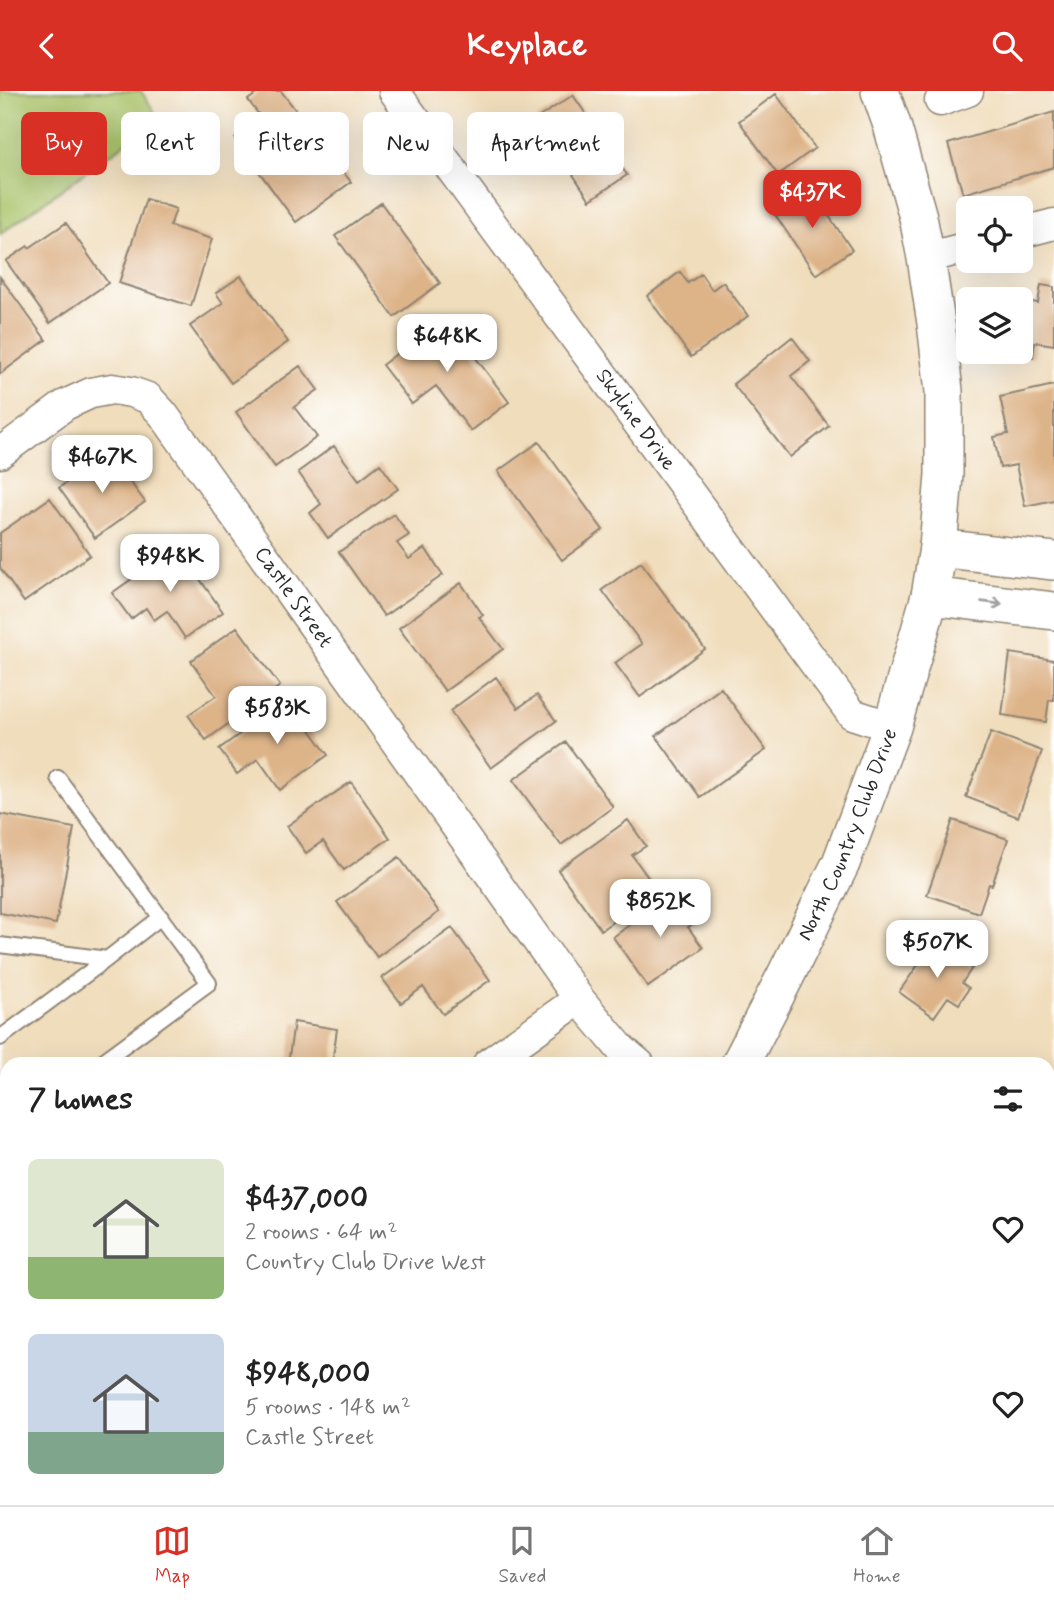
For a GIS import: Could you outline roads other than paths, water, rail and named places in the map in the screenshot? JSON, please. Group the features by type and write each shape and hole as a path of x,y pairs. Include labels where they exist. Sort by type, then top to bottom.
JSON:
{"street":[{"name":"Skyline Drive","path":"394,91 852,714 892,727"},
{"name":"North Country Club Drive","path":"744,1057 841,863 892,727 930,596 938,548 944,475 944,391 926,258 914,204 880,91"},
{"path":"940,101 968,91"},
{"path":"1033,230 1054,225"},
{"path":"926,258 956,250"},
{"name":"Castle Street","path":"0,453 65,405 91,393 112,389 148,398 171,425 579,999 631,1057"},
{"path":"938,548 1054,561"},
{"path":"930,596 1054,611"},
{"path":"498,1057 579,999"}],"lane":[{"path":"58,778 209,983 109,1057"},
{"path":"0,1038 161,917"},
{"path":"0,945 107,959"}]}
